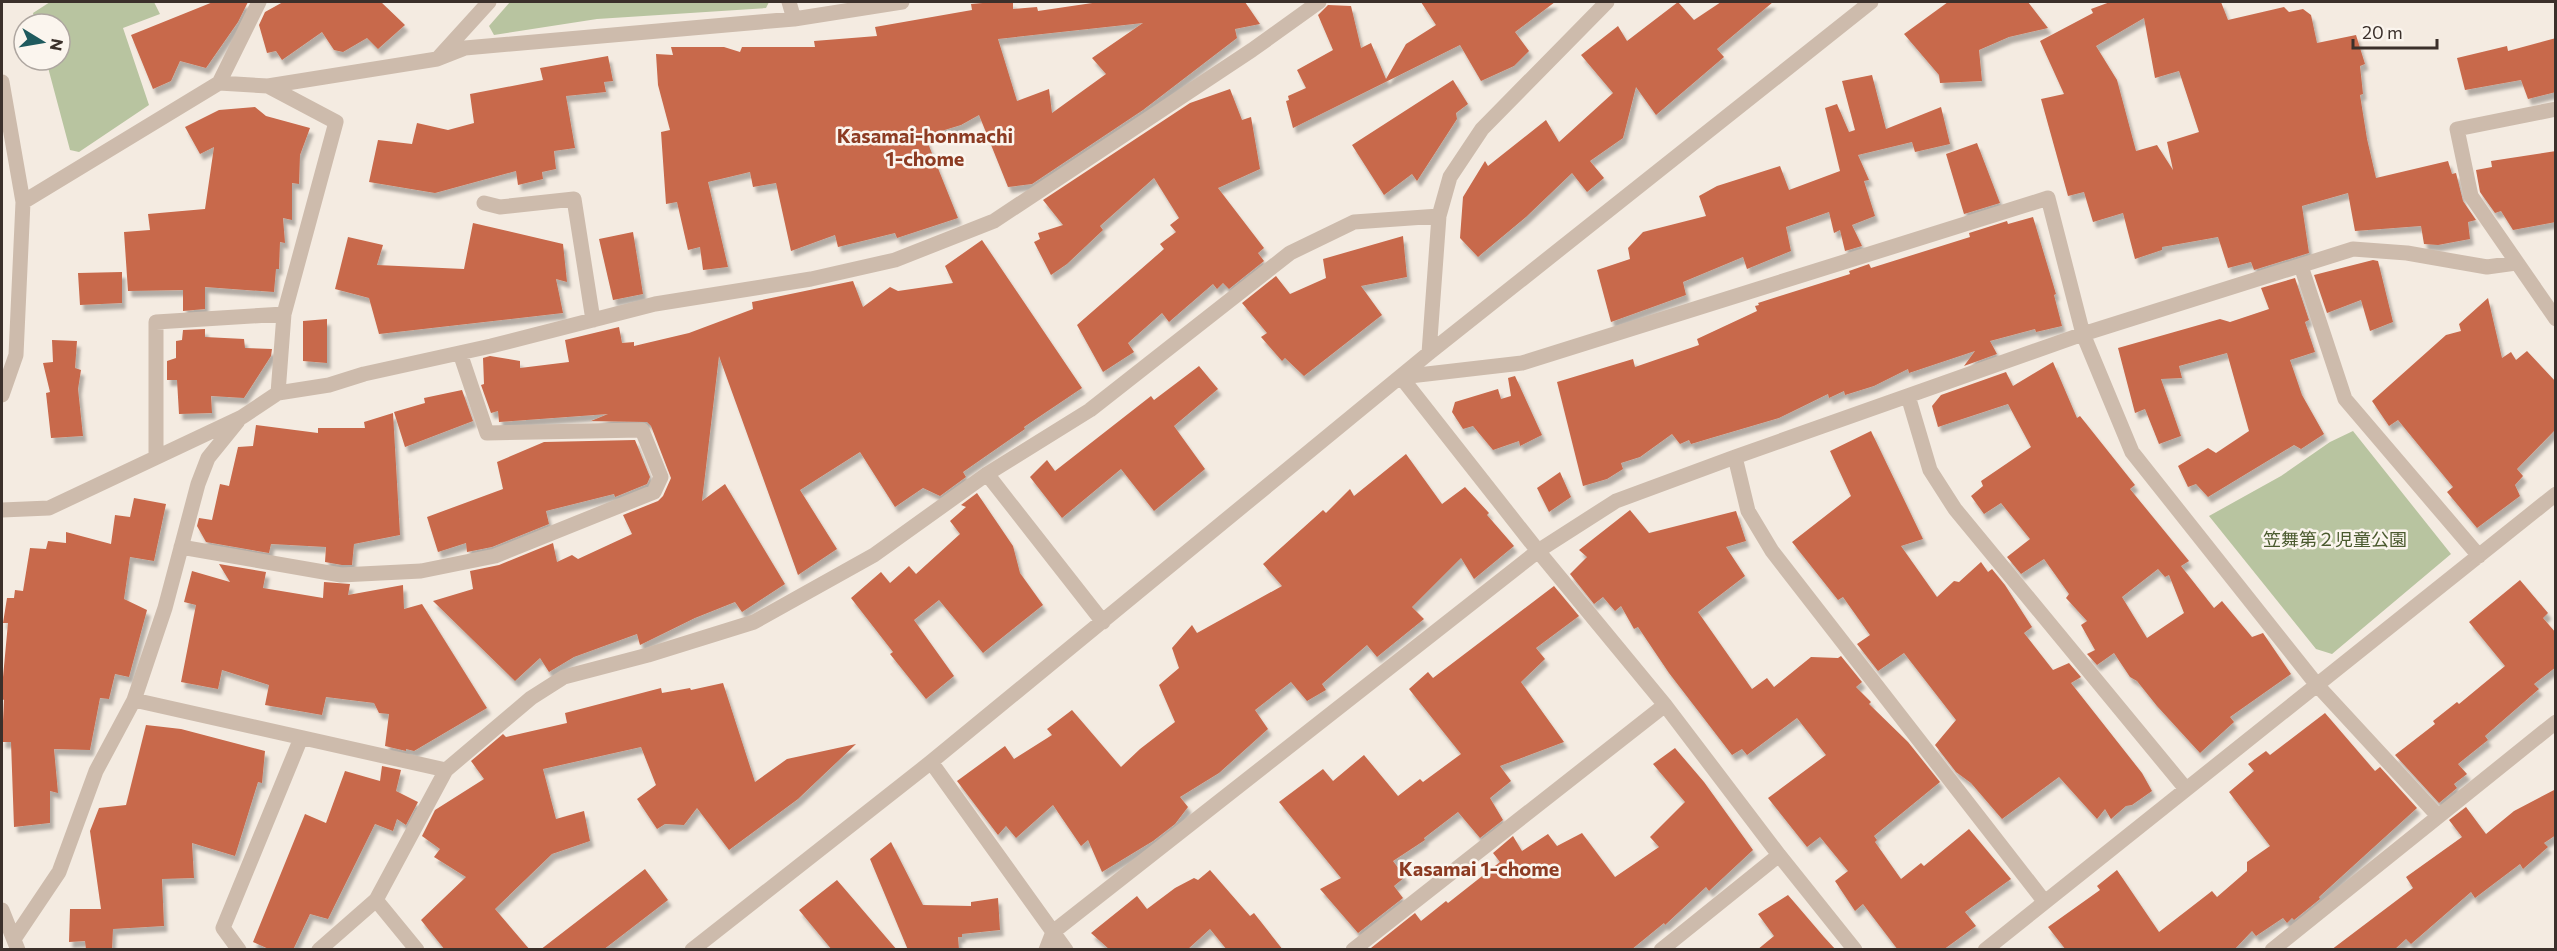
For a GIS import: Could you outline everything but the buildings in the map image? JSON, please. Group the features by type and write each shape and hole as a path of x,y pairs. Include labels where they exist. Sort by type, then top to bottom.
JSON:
{"street":[{"path":"23,202 219,83 259,2"},
{"path":"437,59 489,2"},
{"path":"789,2 794,19"},
{"path":"219,83 268,86 437,59 465,48 794,19 902,2"},
{"path":"2,510 49,508 242,417 278,393 328,385 364,374 460,353 656,304 811,279 895,260 994,221 1252,50 1319,2"},
{"path":"1429,353 1439,216 1450,177 1482,129 1607,2"},
{"path":"692,950 931,762 1429,353 1871,2"},
{"path":"2,82 23,202 9,354 2,395"},
{"path":"268,86 336,122 284,314 278,393"},
{"path":"2554,313 2516,263 2471,196 2457,129 2556,109"},
{"path":"1401,377 1522,363 2048,198 2083,334 2132,452 2317,685 2438,816"},
{"path":"484,203 501,207 574,199 593,320"},
{"path":"319,950 376,900 446,770 531,698 564,677 648,655 754,622 874,555 987,474 1089,410 1290,253 1354,222 1439,216"},
{"path":"1046,950 1053,932 1538,551 1616,501 2083,334 2354,249 2407,253 2487,267 2516,263"},
{"path":"2301,266 2346,399 2479,556"},
{"path":"156,457 156,322 284,314"},
{"path":"181,547 341,575 421,571 495,556 654,492 661,477 642,430 487,433 460,353"},
{"path":"1401,377 1538,551 1665,705 1779,855 1855,950"},
{"path":"1908,396 1930,470 1954,509 2186,789"},
{"path":"16,944 59,872 96,771 134,700 165,608 198,484 208,458 242,417"},
{"path":"1735,457 1748,511 1772,552 2044,901"},
{"path":"987,474 1103,622"},
{"path":"1985,950 2556,494"},
{"path":"134,700 446,770"},
{"path":"1353,950 1665,705"},
{"path":"2272,950 2556,722"},
{"path":"239,950 223,928 301,738"},
{"path":"931,762 1066,950"},
{"path":"1661,950 1779,855"},
{"path":"376,900 417,950"},
{"path":"2,910 16,944"}],"green space":[{"path":"50,2 154,2 160,14 123,28 149,105 79,152 70,150 49,72 72,72 72,12 35,12"},
{"path":"510,2 769,2 766,8 597,19 494,35 489,26"},
{"name":"笠舞第２児童公園","path":"2353,431 2451,554 2332,654 2316,649 2209,516 2281,476 2330,442"}],"district":[{"name":"Kasamai-honmachi 1-chome","path":"925,148"},
{"name":"Kasamai 1-chome","path":"1479,869"}]}
